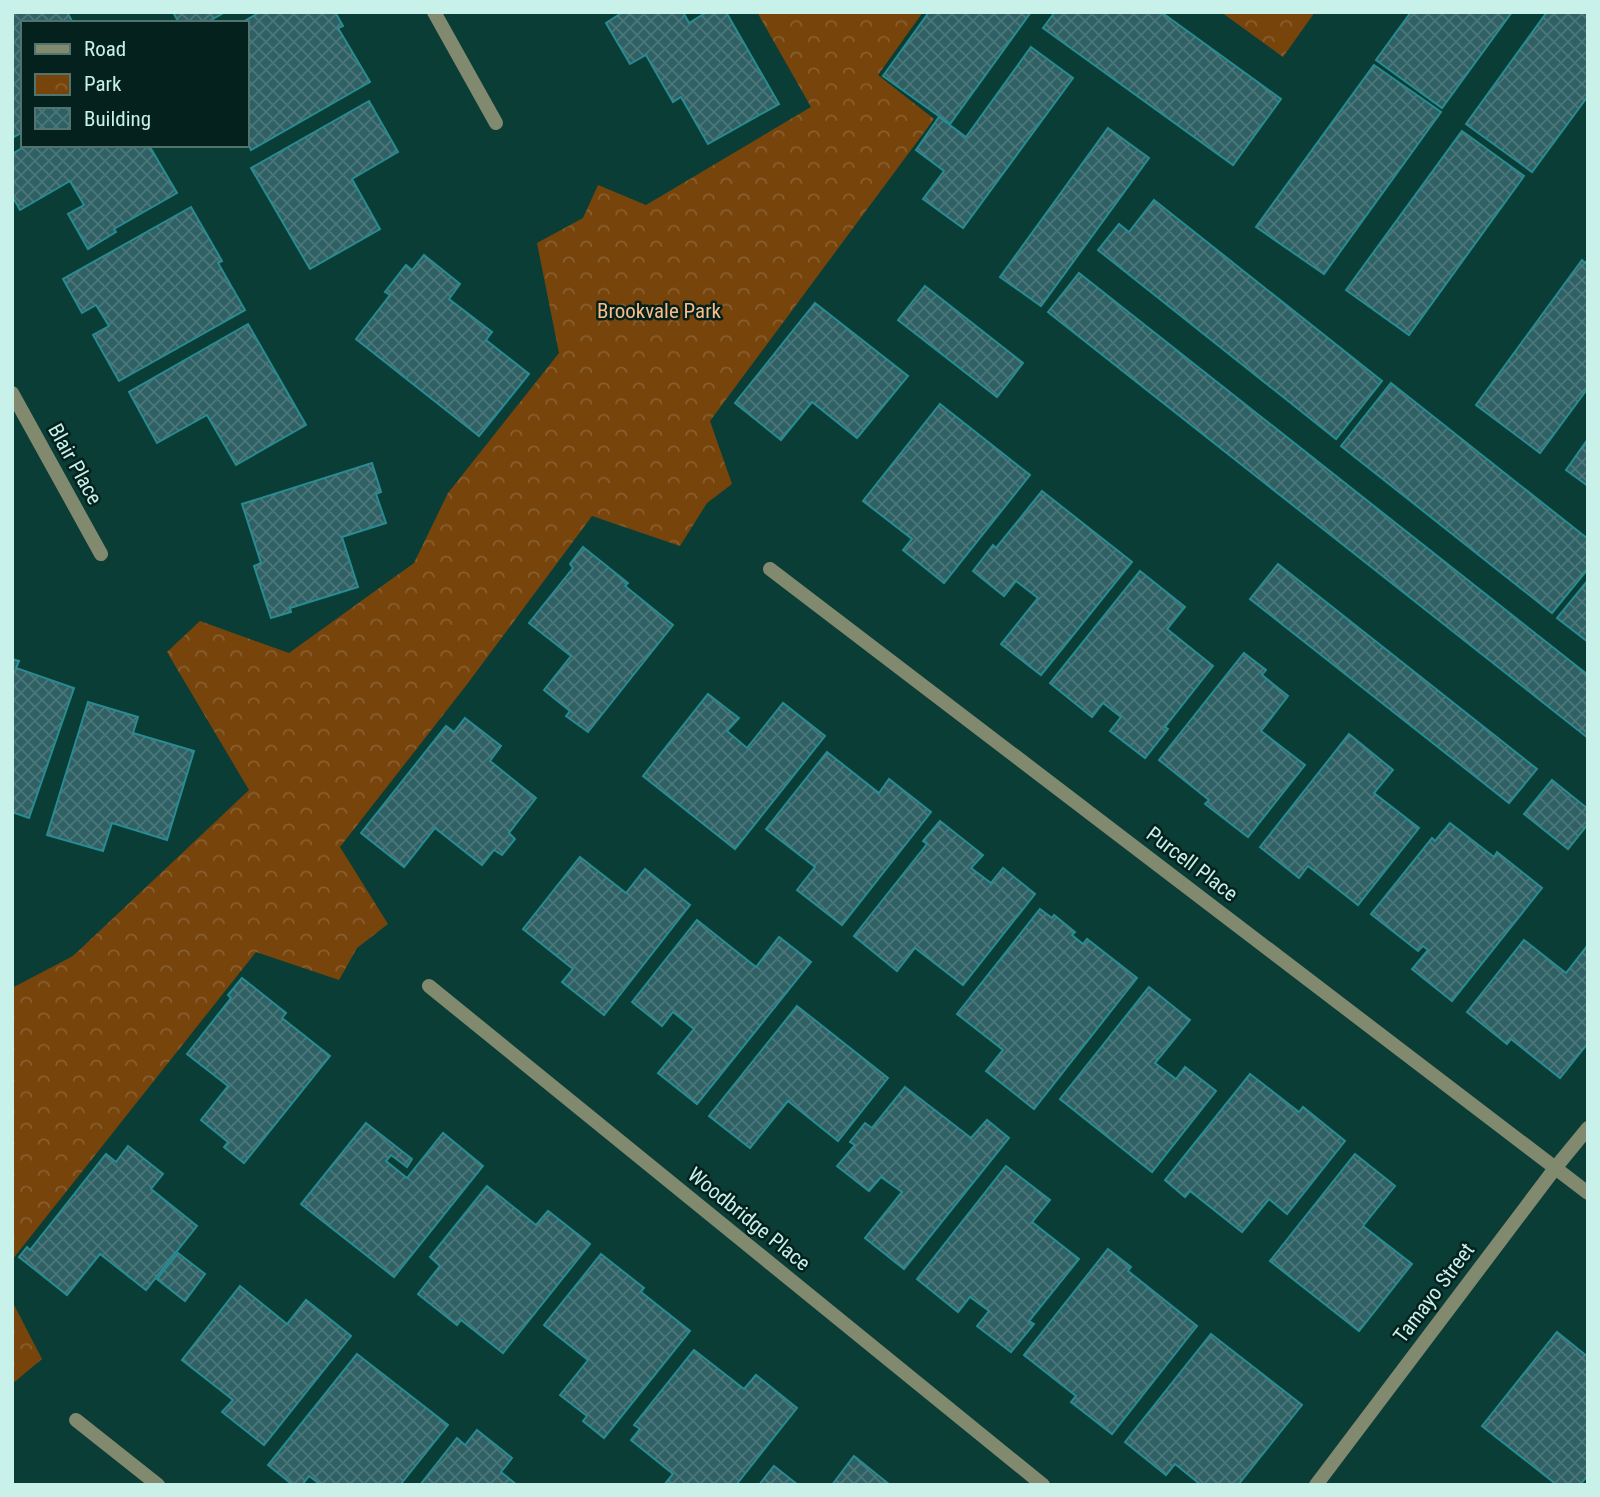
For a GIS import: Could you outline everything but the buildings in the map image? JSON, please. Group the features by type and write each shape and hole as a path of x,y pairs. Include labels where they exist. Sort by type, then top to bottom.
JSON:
{"street":[{"path":"434,12 496,123"},
{"name":"Blair Place","path":"12,393 102,554"},
{"name":"Purcell Place","path":"770,569 1588,1193"},
{"name":"Woodbridge Place","path":"429,986 1043,1485"},
{"name":"Tamayo Street","path":"1316,1485 1588,1128"},
{"path":"76,1420 158,1485"}],"green space":[{"name":"Brookvale Park","path":"757,12 923,12 878,75 934,119 710,421 732,484 707,503 680,546 592,516 468,683 340,847 388,924 357,948 339,980 256,952 12,1260 12,988 73,956 249,790 167,652 200,621 289,653 414,563 448,493 559,353 537,243 583,218 598,185 646,205 811,107"},
{"path":"1221,12 1315,12 1283,57"},
{"path":"12,1301 42,1359 12,1384"}]}
